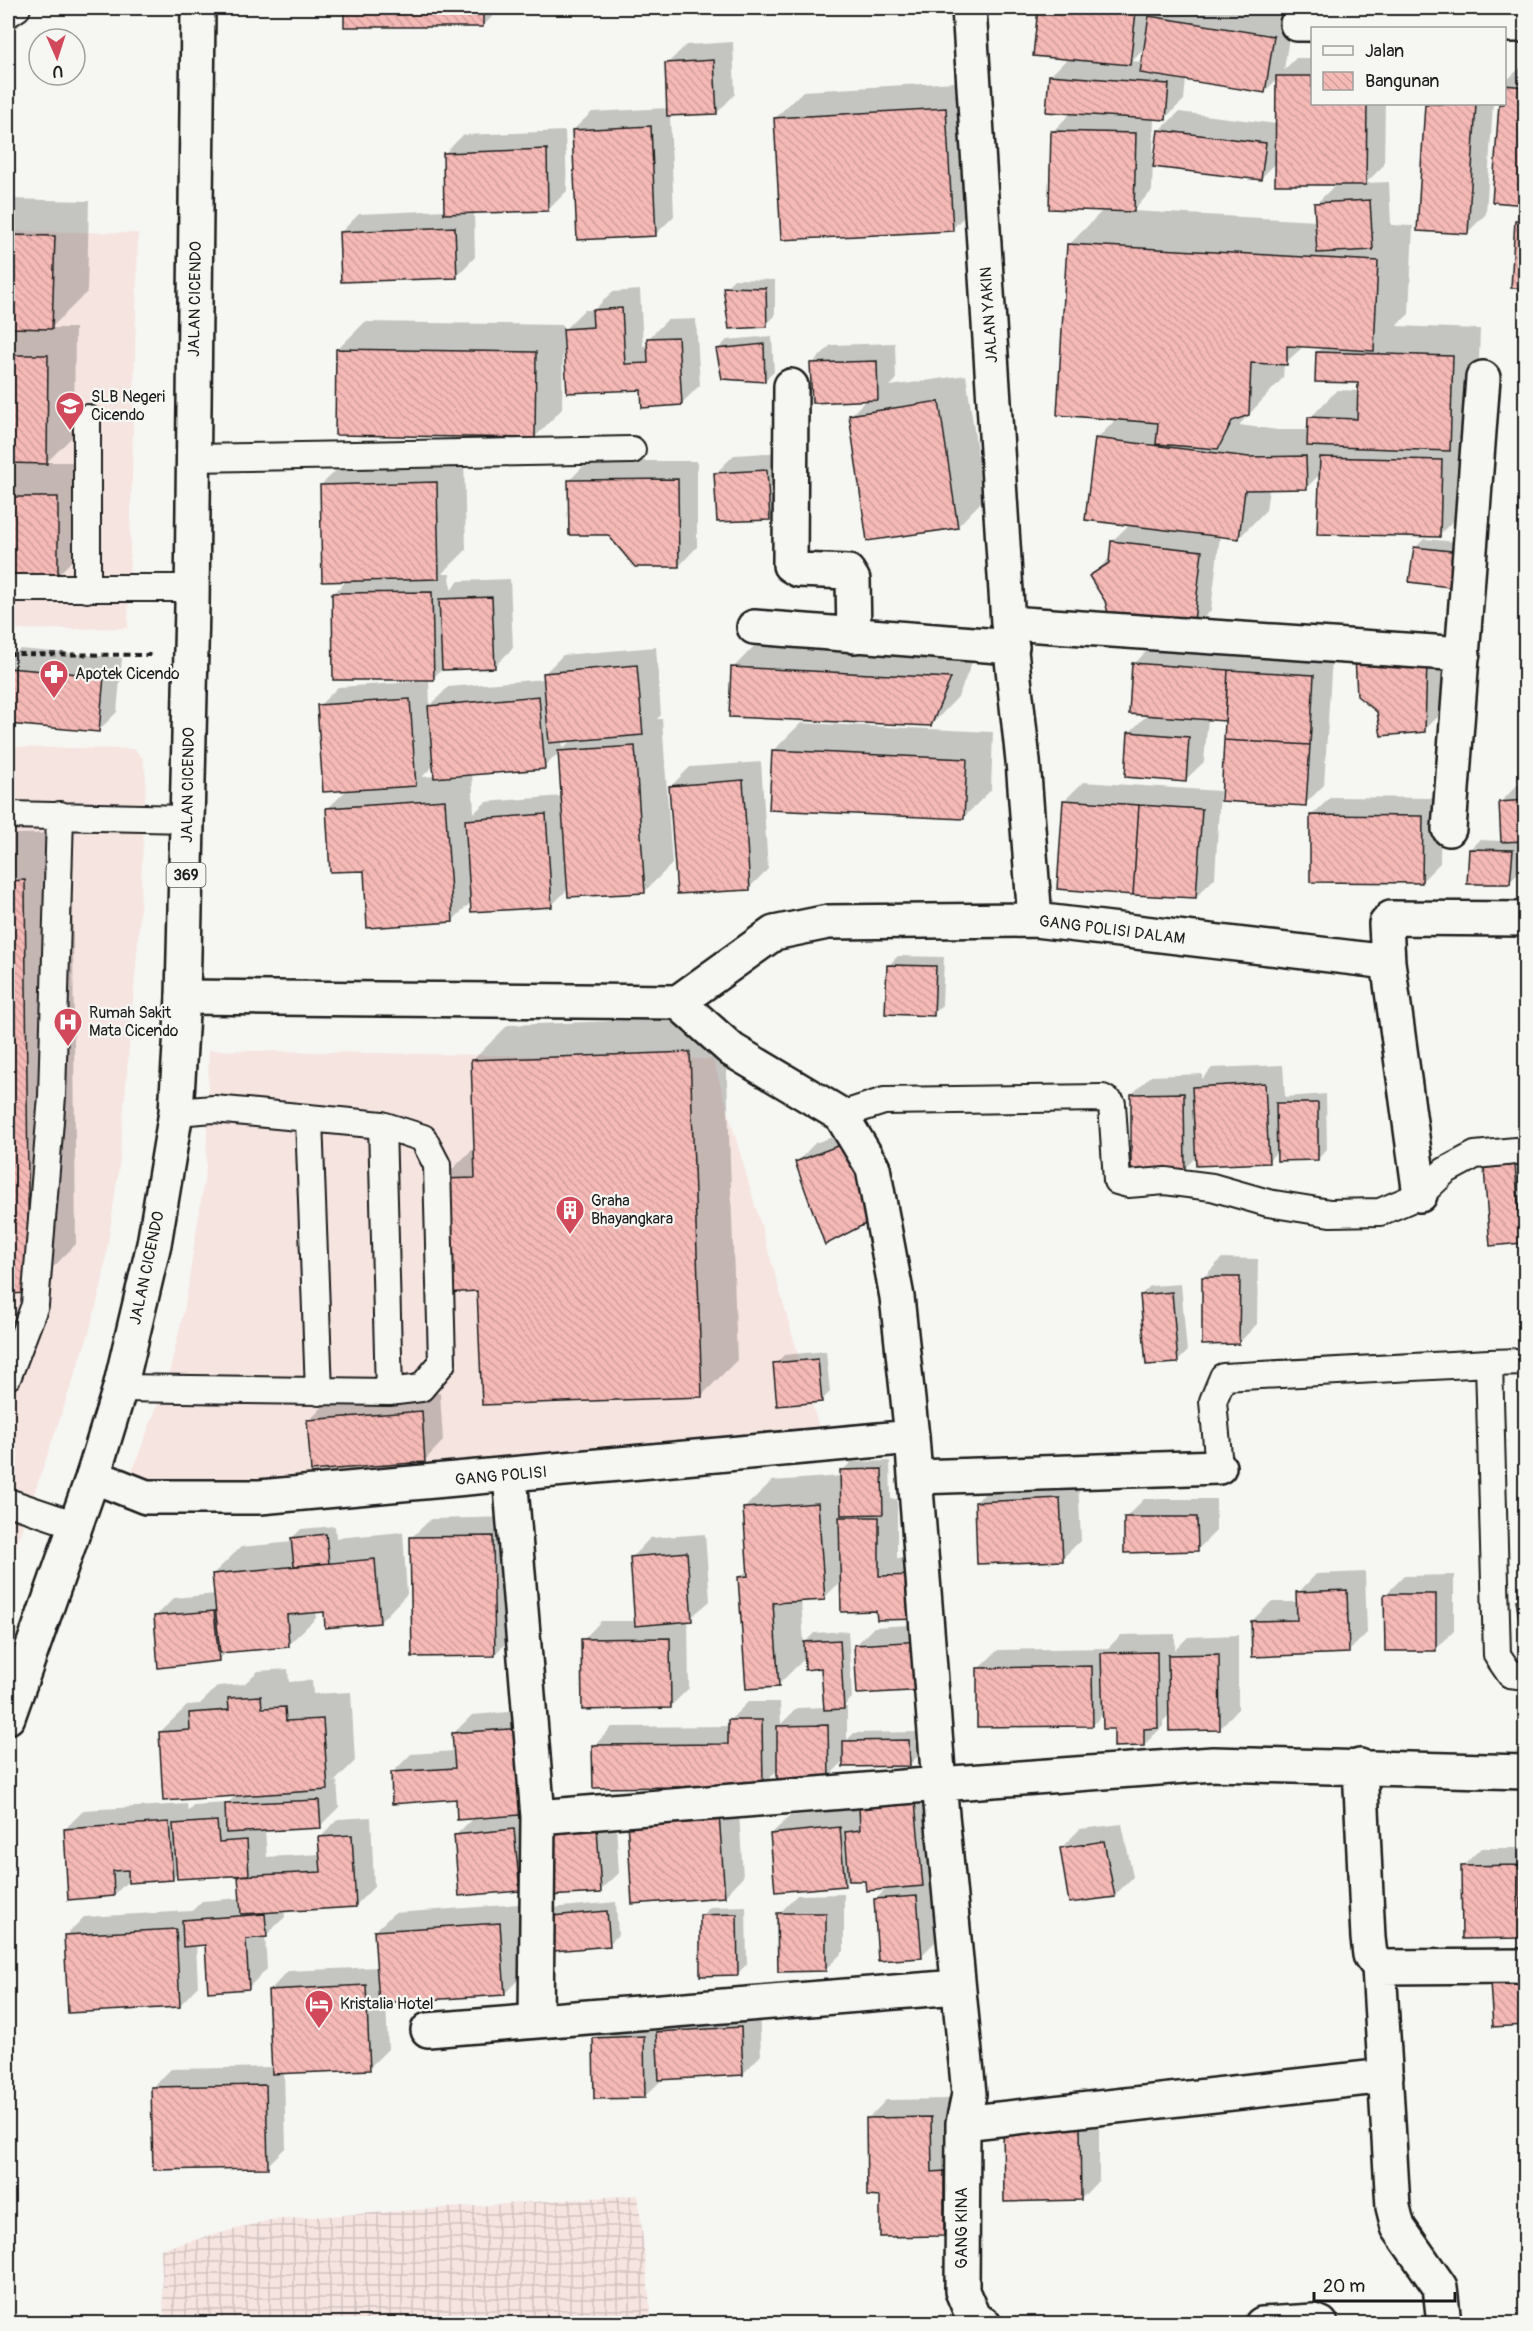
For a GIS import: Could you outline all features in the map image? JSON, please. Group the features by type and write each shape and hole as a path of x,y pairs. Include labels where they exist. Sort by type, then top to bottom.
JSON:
{"street":[{"name":"JALAN CICENDO","path":"9,1709 93,1476 120,1388 154,1244 176,1112 183,997 188,819 198,8"},
{"name":"JALAN YAKIN","path":"969,8 1010,635 1035,920"},
{"path":"1297,24 1465,16 1526,25"},
{"path":"1449,829 1483,378"},
{"path":"791,386 789,565 798,570 848,572 853,580 854,636"},
{"path":"754,627 854,636 1010,635 1463,654"},
{"path":"1419,1196 1388,962 1386,924 1391,918 1526,919"},
{"name":"GANG POLISI DALAM","path":"678,1002 774,933 828,921 1035,920 1388,962"},
{"path":"183,997 678,1002 732,1050 841,1115"},
{"name":"GANG KINA","path":"841,1115 873,1168 897,1297 916,1477 939,1784 969,2094 963,2123 962,2291 974,2319 984,2324"},
{"name":"GANG POLISI","path":"93,1476 146,1497 260,1497 912,1437"},
{"path":"916,1477 1219,1467"},
{"path":"510,1475 538,1817 536,2021"},
{"path":"538,1817 1213,1764 1526,1772"},
{"path":"1360,1766 1368,1938 1370,1955 1379,1967 1393,2207 1398,2227 1440,2287 1444,2324"},
{"path":"1379,1967 1526,1966"},
{"path":"428,2030 957,1987"},
{"path":"963,2123 1386,2076"},
{"path":"1262,2324 1314,2321 1321,2324"}],"lane":[{"path":"8,14 17,8"},
{"path":"87,418 87,589"},
{"path":"193,458 632,450"},
{"path":"8,588 192,588"},
{"path":"8,814 188,819"},
{"path":"8,1376 35,1305 52,1096 60,815"},
{"path":"841,1115 884,1101 1103,1098 1112,1104 1117,1181 1128,1184 1165,1181 1212,1187 1268,1203 1330,1213 1380,1212 1419,1196 1445,1171 1474,1155 1526,1150"},
{"path":"120,1388 389,1392 421,1388 442,1364 437,1165 423,1138 382,1125 214,1109 176,1112"},
{"path":"309,1119 319,1392"},
{"path":"382,1125 389,1392"},
{"path":"1219,1467 1213,1401 1223,1377 1526,1362"},
{"path":"1489,1363 1497,1656 1510,1674 1526,1676"},
{"path":"8,1502 76,1525"}],"path":[{"path":"8,654 191,655"}],"shaded area":[{"name":"SLB Negeri Cicendo","path":"8,231 138,233 128,628 8,630"},
{"name":"Rumah Sakit Mata Cicendo","path":"8,747 135,749 143,759 146,778 139,929 119,1167 102,1284 89,1333 8,1570"},
{"path":"209,1050 713,1059 820,1431 266,1483 148,1484 132,1472 169,1374 185,1306 206,1168"},
{"path":"638,2195 652,2323 164,2323 161,2249 270,2220"}],"building":[{"path":"344,8 483,8 483,27 344,27"},
{"path":"1038,8 1091,8 1136,12 1130,65 1033,56"},
{"path":"1149,16 1274,36 1265,93 1140,73"},
{"path":"714,60 717,114 667,116 665,63"},
{"path":"1049,75 1169,84 1166,120 1046,112"},
{"path":"1276,76 1311,76 1311,105 1367,105 1366,185 1275,185"},
{"path":"1506,85 1526,87 1526,205 1492,202 1499,105 1506,105"},
{"path":"1425,105 1476,105 1468,234 1417,231"},
{"path":"946,108 953,231 781,240 774,118"},
{"path":"651,126 656,236 577,240 572,130"},
{"path":"1158,130 1266,143 1261,180 1153,167"},
{"path":"1051,131 1136,133 1134,212 1049,209"},
{"path":"547,149 548,211 444,214 443,153"},
{"path":"1370,200 1373,250 1317,253 1314,203"},
{"path":"1515,220 1526,220 1526,288 1511,288"},
{"path":"455,227 457,278 341,282 339,232"},
{"path":"8,235 55,236 52,329 8,328"},
{"path":"1067,244 1378,261 1374,351 1287,346 1287,365 1251,363 1249,415 1232,421 1218,449 1156,444 1158,423 1057,415"},
{"path":"723,287 766,288 767,327 729,329"},
{"path":"622,308 625,364 648,363 647,338 678,337 682,405 642,408 641,390 567,393 563,329 593,327 592,310"},
{"path":"764,344 765,382 722,379 716,349"},
{"path":"336,349 536,352 535,438 335,435"},
{"path":"1316,352 1453,356 1450,451 1307,446 1308,417 1357,419 1358,383 1315,382"},
{"path":"8,355 48,355 47,464 8,463"},
{"path":"877,361 878,400 812,403 810,363"},
{"path":"939,401 958,528 867,541 849,415"},
{"path":"1095,438 1249,457 1306,456 1307,489 1245,490 1239,539 1085,520"},
{"path":"1320,457 1442,460 1440,537 1317,534"},
{"path":"767,470 770,520 717,522 714,473"},
{"path":"678,479 679,567 635,567 608,535 569,535 568,480"},
{"path":"437,482 439,579 322,582 320,485"},
{"path":"8,497 58,497 58,576 8,576"},
{"path":"1111,541 1202,551 1193,630 1110,621 1105,601 1089,576 1109,563"},
{"path":"1414,547 1460,552 1457,588 1409,582"},
{"path":"432,592 434,680 333,680 332,593"},
{"path":"492,597 495,668 442,670 439,599"},
{"path":"1355,656 1427,661 1425,732 1381,736 1377,712 1357,696"},
{"path":"1132,663 1228,670 1225,721 1129,714"},
{"path":"637,665 643,735 549,743 543,673"},
{"path":"731,667 951,678 931,726 729,717"},
{"name":"Apotek Cicendo","path":"8,668 104,676 99,732 8,724"},
{"path":"1228,670 1314,675 1310,745 1224,740"},
{"path":"539,696 545,769 434,778 428,706"},
{"path":"410,699 416,786 323,792 317,705"},
{"path":"1128,732 1189,737 1186,782 1125,777"},
{"path":"1224,740 1310,745 1306,806 1221,801"},
{"path":"635,746 645,893 568,897 558,751"},
{"path":"772,750 967,759 964,819 769,810"},
{"path":"743,780 750,890 677,894 669,786"},
{"path":"445,800 453,922 367,928 364,871 330,872 326,808"},
{"path":"1063,800 1139,805 1133,895 1057,889"},
{"path":"1526,800 1526,841 1501,842 1499,802"},
{"path":"1139,805 1202,809 1196,898 1133,895"},
{"path":"546,814 552,907 471,912 465,820"},
{"path":"1310,815 1423,816 1422,883 1310,882"},
{"path":"1469,849 1513,850 1510,884 1467,884"},
{"path":"25,880 29,1293 8,1294 8,881"},
{"path":"887,965 936,966 934,1016 885,1014"},
{"name":"Graha Bhayangkara","path":"690,1052 702,1397 482,1405 477,1291 445,1293 441,1179 475,1178 471,1060"},
{"path":"1265,1083 1269,1163 1196,1166 1192,1087"},
{"path":"1184,1093 1185,1170 1131,1171 1131,1094"},
{"path":"1276,1103 1318,1103 1318,1160 1277,1161"},
{"path":"848,1142 869,1222 825,1245 795,1162"},
{"path":"1515,1165 1522,1243 1490,1246 1484,1168"},
{"path":"1202,1277 1240,1277 1239,1344 1202,1345"},
{"path":"1172,1292 1178,1363 1146,1365 1140,1295"},
{"path":"818,1359 822,1402 777,1406 773,1363"},
{"path":"422,1411 425,1462 311,1471 307,1420"},
{"path":"882,1469 883,1514 841,1515 840,1470"},
{"path":"1060,1498 1063,1561 977,1564 975,1502"},
{"path":"818,1503 825,1600 773,1603 779,1687 746,1689 738,1577 748,1576 743,1508"},
{"path":"839,1517 879,1517 879,1576 922,1575 923,1619 877,1620 876,1611 841,1612"},
{"path":"1124,1517 1197,1517 1198,1551 1124,1553"},
{"path":"326,1534 329,1563 294,1566 291,1538"},
{"path":"493,1536 495,1656 412,1657 410,1537"},
{"path":"687,1552 692,1621 635,1626 630,1557"},
{"path":"375,1559 380,1623 325,1628 324,1612 287,1615 289,1647 220,1653 212,1574"},
{"path":"1347,1590 1349,1653 1252,1657 1251,1621 1297,1620 1296,1592"},
{"path":"1384,1594 1436,1594 1436,1651 1385,1651"},
{"path":"1526,1599 1526,1631 1521,1631 1516,1600"},
{"path":"214,1611 219,1661 158,1668 154,1616"},
{"path":"670,1638 671,1708 582,1710 581,1639"},
{"path":"840,1640 844,1709 824,1710 821,1668 805,1670 804,1642"},
{"path":"923,1641 927,1690 857,1694 854,1645"},
{"path":"1157,1652 1158,1728 1144,1729 1144,1746 1114,1747 1114,1729 1103,1729 1101,1653"},
{"path":"1219,1654 1220,1730 1169,1731 1168,1655"},
{"path":"1092,1666 1093,1726 977,1727 977,1668"},
{"path":"261,1696 262,1708 285,1707 286,1721 323,1719 328,1790 163,1801 159,1732 190,1730 189,1713 229,1710 228,1698"},
{"path":"728,1720 762,1720 763,1786 593,1788 592,1745 728,1744"},
{"path":"828,1725 829,1778 777,1779 777,1726"},
{"path":"526,1728 531,1814 457,1820 456,1799 392,1804 391,1772 455,1768 452,1733"},
{"path":"909,1740 910,1766 843,1767 843,1741"},
{"path":"319,1800 321,1828 226,1833 225,1804"},
{"path":"915,1802 923,1886 866,1891 865,1881 849,1881 845,1832 860,1830 859,1807"},
{"path":"719,1814 725,1897 632,1904 627,1820"},
{"path":"217,1821 219,1842 247,1840 249,1875 177,1879 173,1824"},
{"path":"169,1822 173,1880 128,1883 128,1870 113,1871 114,1896 68,1900 64,1829"},
{"path":"597,1827 601,1893 547,1896 544,1830"},
{"path":"840,1827 845,1886 775,1892 770,1834"},
{"path":"514,1829 520,1891 459,1896 454,1835"},
{"path":"352,1835 356,1907 241,1914 238,1876 321,1872 318,1837"},
{"path":"1104,1841 1115,1897 1069,1903 1060,1848"},
{"path":"1520,1865 1521,1938 1462,1939 1461,1866"},
{"path":"1520,1865 1526,1865 1526,1938 1521,1938"},
{"path":"917,1896 922,1958 878,1961 874,1899"},
{"path":"607,1911 610,1946 543,1952 540,1917"},
{"path":"777,1913 826,1913 826,1971 778,1972"},
{"path":"265,1914 267,1937 246,1939 249,1989 208,1992 205,1945 183,1947 182,1920"},
{"path":"737,1914 738,1975 700,1976 700,1915"},
{"path":"500,1923 505,1995 379,2003 374,1931"},
{"path":"176,1929 180,2007 68,2013 64,1935"},
{"path":"1526,1980 1526,2025 1493,2027 1490,1982"},
{"name":"Kristalia Hotel","path":"366,1985 370,2070 272,2074 268,1990"},
{"path":"741,2027 743,2075 659,2080 656,2032"},
{"path":"644,2036 645,2098 594,2099 593,2038"},
{"path":"266,2085 268,2168 153,2170 151,2087"},
{"path":"931,2117 932,2172 944,2171 944,2236 880,2237 880,2197 867,2196 866,2118"},
{"path":"1080,2124 1081,2200 1004,2202 1003,2125"}],"place":[{"name":"SLB Negeri Cicendo","path":"70,432"},
{"name":"Apotek Cicendo","path":"54,700"},
{"name":"Rumah Sakit Mata Cicendo","path":"68,1048"},
{"name":"Graha Bhayangkara","path":"570,1236"},
{"name":"Kristalia Hotel","path":"319,2030"}]}
